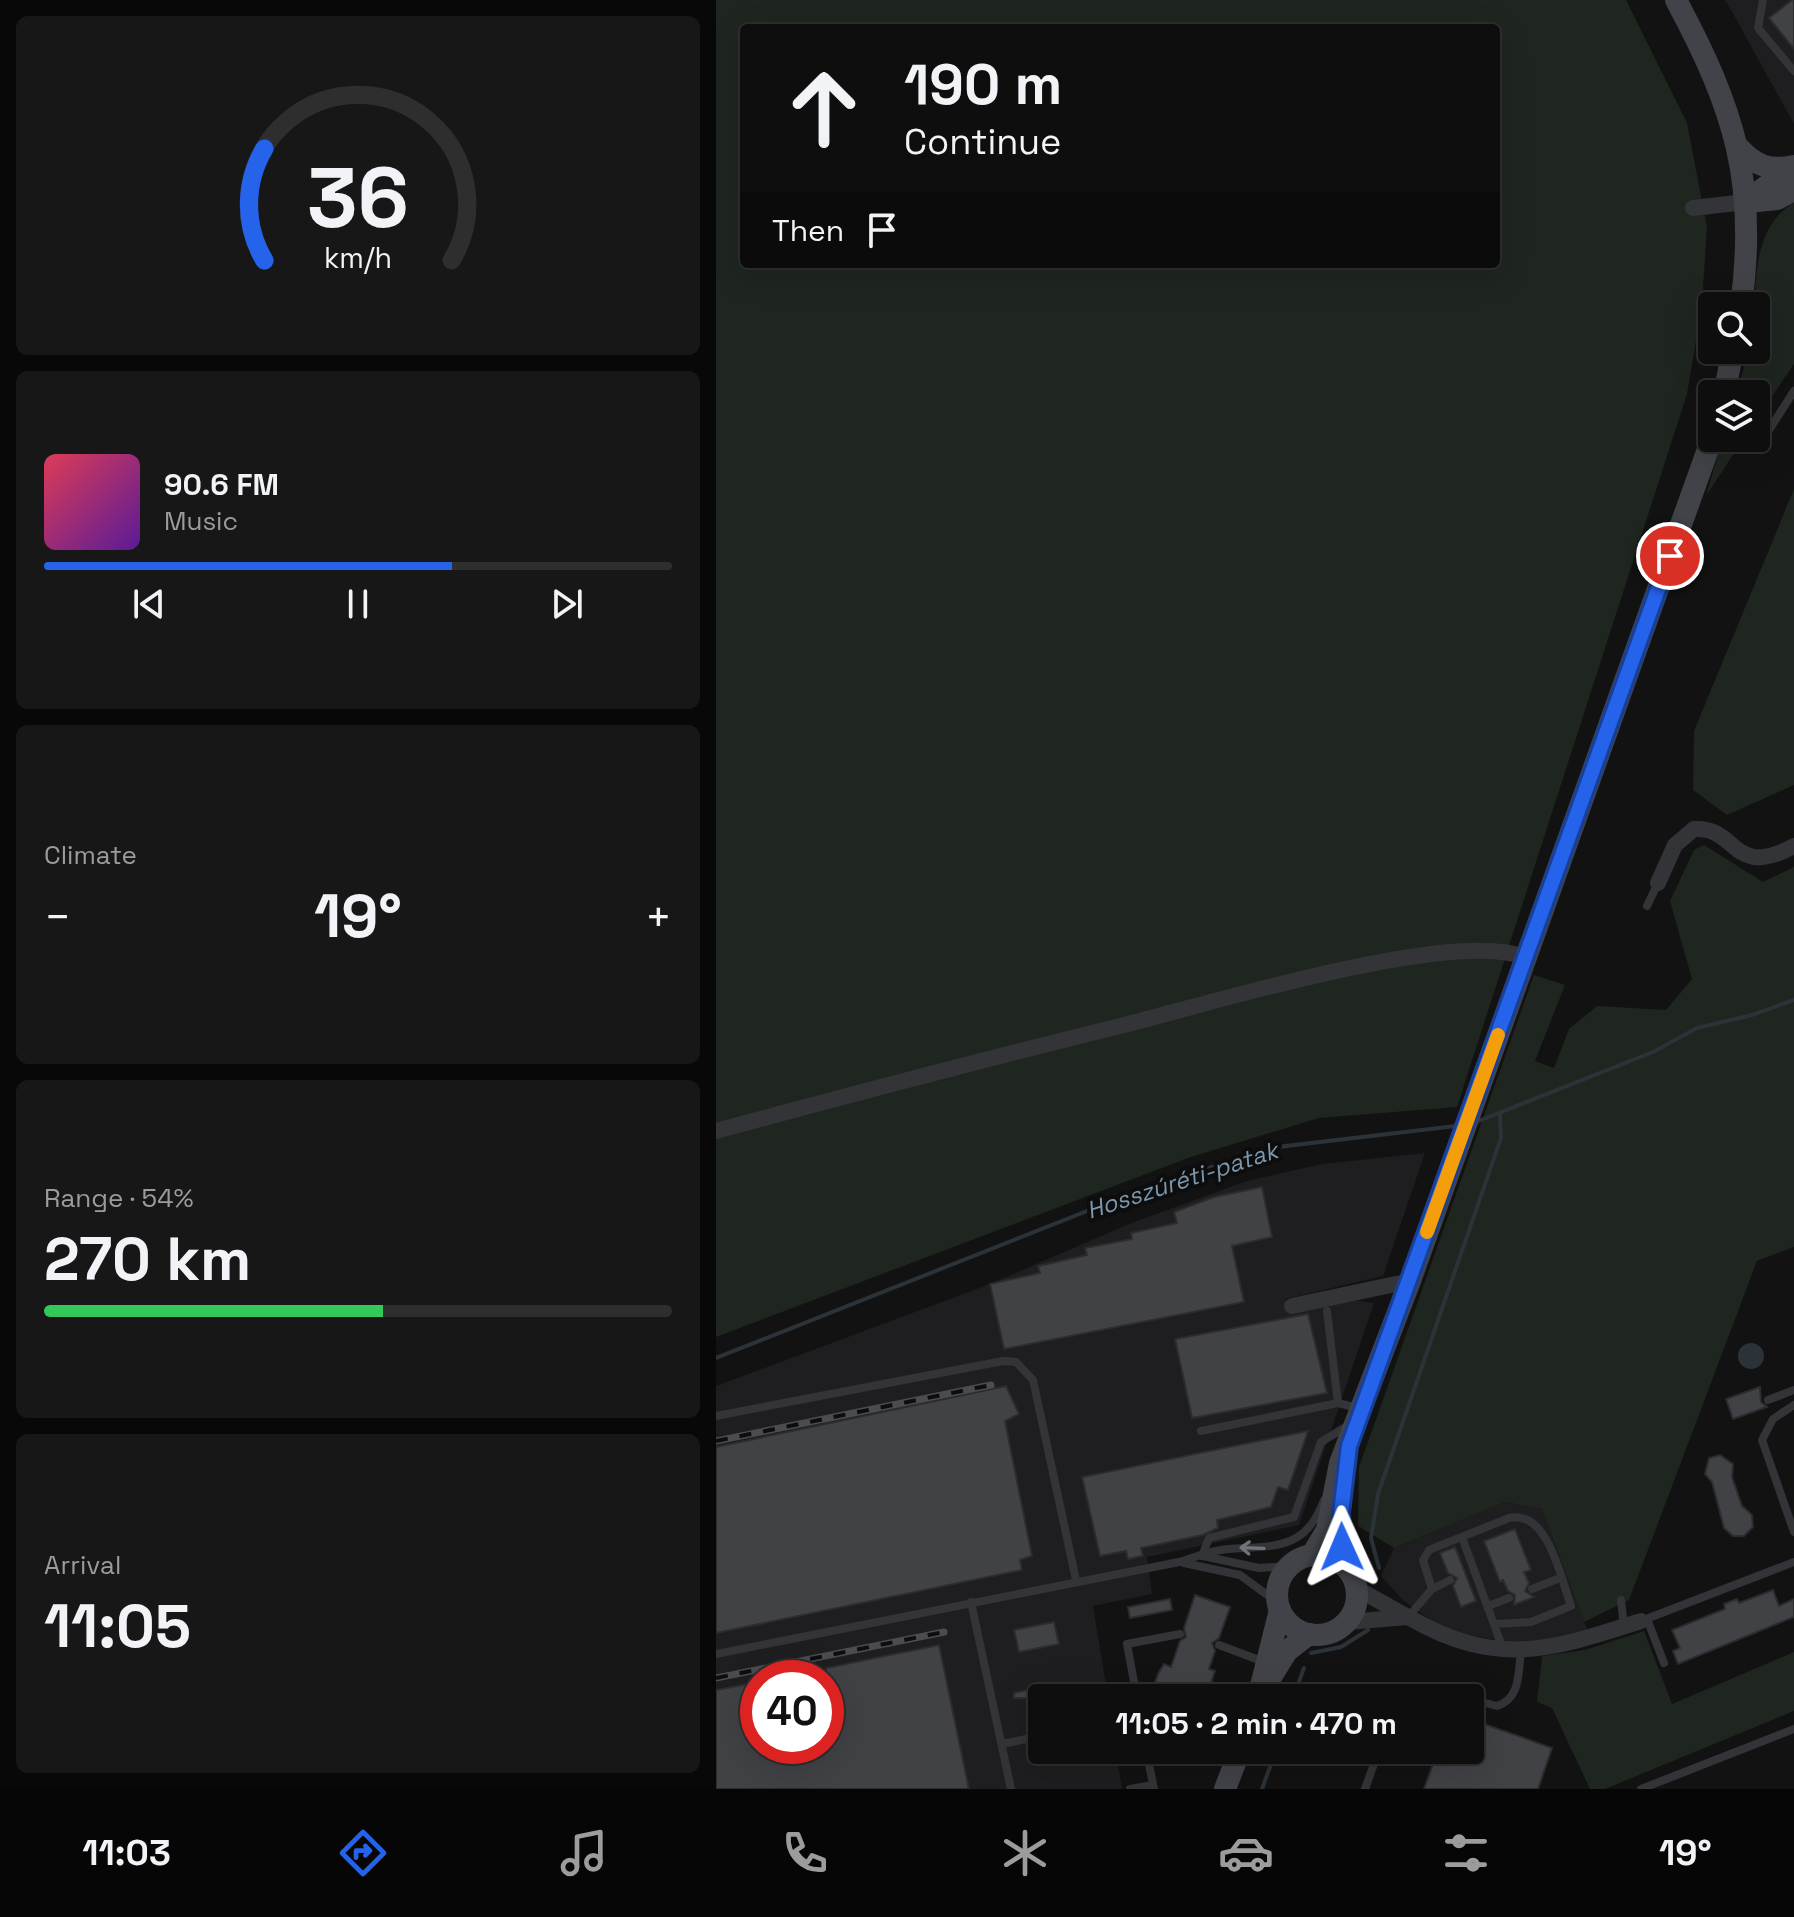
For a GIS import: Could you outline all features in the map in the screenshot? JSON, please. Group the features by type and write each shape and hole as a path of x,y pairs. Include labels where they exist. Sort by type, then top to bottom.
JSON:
{"street":[{"path":"1676,0 1709,63 1739,148 1745,202 1742,292"},
{"path":"1739,148 1759,165 1771,169 1794,166"},
{"path":"1745,202 1771,183 1794,173"},
{"path":"1693,208 1777,199 1794,190"},
{"path":"1262,1684 1279,1607 1278,1587 1289,1566 1312,1555 1327,1530 1345,1454 1707,452"},
{"path":"1658,883 1675,845 1694,829 1708,830 1749,858 1768,859 1794,846"},
{"path":"716,1131 1345,969 1473,951 1505,951 1526,958"},
{"path":"1292,1306 1410,1281"},
{"path":"1345,1454 1341,1530 1345,1566 1356,1588 1354,1609 1347,1622"},
{"path":"1312,1555 1333,1558 1345,1566"},
{"path":"1356,1588 1452,1641 1503,1649 1521,1651 1558,1647 1644,1620"},
{"path":"1279,1607 1295,1628 1309,1634 1325,1634 1347,1622 1409,1618"},
{"path":"1267,1684 1281,1658 1309,1634"},
{"path":"1225,1789 1235,1764"}],"lane":[{"path":"1763,0 1758,28 1794,71"},
{"path":"1770,428 1794,391"},
{"path":"1647,906 1658,883"},
{"path":"1327,1311 1338,1403"},
{"path":"716,1416 1003,1361 1016,1362 1033,1380 1076,1580"},
{"path":"1768,1400 1794,1390"},
{"path":"1201,1431 1338,1403 1360,1416 1321,1442 1294,1517 1209,1538 1202,1556"},
{"path":"1794,1405 1773,1419 1762,1440 1763,1452 1794,1532"},
{"path":"716,1654 1076,1580 1179,1562 1235,1548 1274,1548 1298,1536 1317,1515 1345,1454"},
{"path":"1432,1589 1423,1556 1515,1517 1528,1519 1542,1532 1571,1606 1531,1622 1495,1624"},
{"path":"1462,1537 1470,1573 1488,1606 1503,1649"},
{"path":"1202,1556 1259,1568 1289,1566"},
{"path":"1179,1562 1240,1575 1279,1607"},
{"path":"1664,1663 1644,1620 1794,1562"},
{"path":"1532,1589 1560,1578"},
{"path":"1409,1618 1432,1589 1450,1580"},
{"path":"1488,1606 1509,1598"},
{"path":"1621,1600 1624,1627"},
{"path":"971,1602 1011,1789"},
{"path":"1134,1684 1127,1644 1180,1634"},
{"path":"1219,1645 1267,1663"},
{"path":"1484,1702 1497,1706 1516,1692 1521,1651"},
{"path":"1641,1789 1794,1729"},
{"path":"1002,1744 1028,1739"},
{"path":"1130,1789 1153,1787 1149,1764"},
{"path":"1365,1789 1374,1764"}],"shaded area":[{"path":"716,0 1626,0 1687,123 1707,227 1703,292 1698,292 1698,328 1687,394 1457,1107 1319,1118 1191,1157 716,1337"},
{"path":"1725,0 1794,0 1794,124 1730,8"},
{"path":"1794,203 1794,364 1770,399 1770,380 1740,380 1745,364 1770,364 1770,292 1755,290 1761,249 1779,215"},
{"path":"1719,452 1735,452 1706,496"},
{"path":"1794,489 1794,785 1727,815 1693,790 1694,731"},
{"path":"1704,845 1763,882 1794,867 1794,1247 1757,1261 1629,1600 1584,1622 1542,1509 1505,1502 1394,1548 1358,1526 1359,1467 1534,975 1565,985 1535,1061 1554,1068 1569,1029 1597,1006 1666,1010 1692,979 1670,901 1694,850"},
{"path":"1425,1153 1383,1276 1285,1299 1289,1313 1354,1300 1374,1303 1299,1525 1147,1557 1152,1594 1093,1606 1106,1684 1028,1684 1028,1764 1118,1764 1122,1789 716,1789 716,1386 990,1284 1129,1224 1247,1181 1322,1164"},
{"path":"1751,1343 1760,1347 1764,1356 1760,1365 1751,1369 1742,1365 1738,1356 1742,1347"},
{"path":"1505,1502 1542,1509 1588,1632 1566,1639 1511,1643 1444,1630 1404,1601 1381,1576 1394,1548"},
{"path":"1644,1631 1672,1704 1794,1652 1794,1711 1605,1789 1590,1789 1552,1708 1537,1702 1542,1656 1585,1650"}],"building":[{"path":"1794,0 1794,49 1769,18"},
{"path":"1262,1187 1272,1237 1232,1246 1244,1302 1004,1349 990,1284 1040,1273 1038,1266 1087,1255 1085,1248 1132,1239 1131,1233 1177,1223 1174,1212 1214,1197"},
{"path":"1308,1314 1327,1393 1192,1418 1175,1339"},
{"path":"1006,1386 1019,1414 1005,1421 1032,1556 1020,1560 1022,1570 716,1633 716,1447"},
{"path":"1760,1387 1761,1402 1767,1407 1733,1419 1726,1399"},
{"path":"1308,1431 1288,1490 1278,1487 1271,1507 1217,1520 1218,1528 1203,1535 1141,1548 1143,1556 1128,1559 1126,1551 1100,1556 1082,1477"},
{"path":"1720,1455 1733,1464 1732,1477 1742,1506 1752,1515 1753,1527 1744,1536 1733,1536 1724,1528 1712,1482 1705,1474 1709,1458"},
{"path":"1515,1529 1531,1570 1524,1572 1529,1583 1525,1591 1534,1597 1514,1605 1515,1595 1508,1591 1503,1580 1500,1582 1484,1541"},
{"path":"1455,1547 1476,1601 1461,1607 1453,1586 1457,1578 1448,1573 1440,1553"},
{"path":"1773,1590 1779,1606 1794,1599 1794,1617 1678,1664 1673,1651 1680,1648 1672,1630 1725,1609 1724,1604 1737,1599 1739,1603"},
{"path":"1195,1595 1230,1607 1219,1638 1212,1643 1215,1651 1209,1669 1215,1671 1211,1684 1155,1684 1164,1664 1171,1667 1180,1641 1186,1637 1184,1628"},
{"path":"1170,1599 1172,1610 1130,1618 1128,1607"},
{"path":"1054,1622 1059,1644 1019,1652 1014,1630"},
{"path":"939,1645 969,1789 716,1789 716,1690 740,1685 740,1764 844,1764 844,1664"},
{"path":"1028,1690 1028,1698 1014,1698 1014,1693"},
{"path":"1484,1724 1552,1748 1538,1789 1424,1789 1433,1764 1484,1764"}],"waterway":[{"name":"Hosszúréti-patak","path":"1476,1122 1653,1052 1697,1028 1752,1015 1794,1000"},
{"path":"1379,1568 1371,1538 1378,1494 1501,1138 1500,1115"},
{"name":"Hosszúréti-patak","path":"716,1358 1125,1196 1269,1148 1456,1126"},
{"path":"1311,1653 1341,1647 1368,1630"},
{"path":"1298,1684 1304,1668"},
{"path":"1262,1789 1271,1764"}],"railway":[{"path":"716,1441 991,1385"},
{"path":"716,1678 944,1632"}],"slow traffic":[{"path":"1427,1232 1498,1035"}],"route":[{"path":"1342,1547 1341,1513 1349,1446 1670,556"}]}
